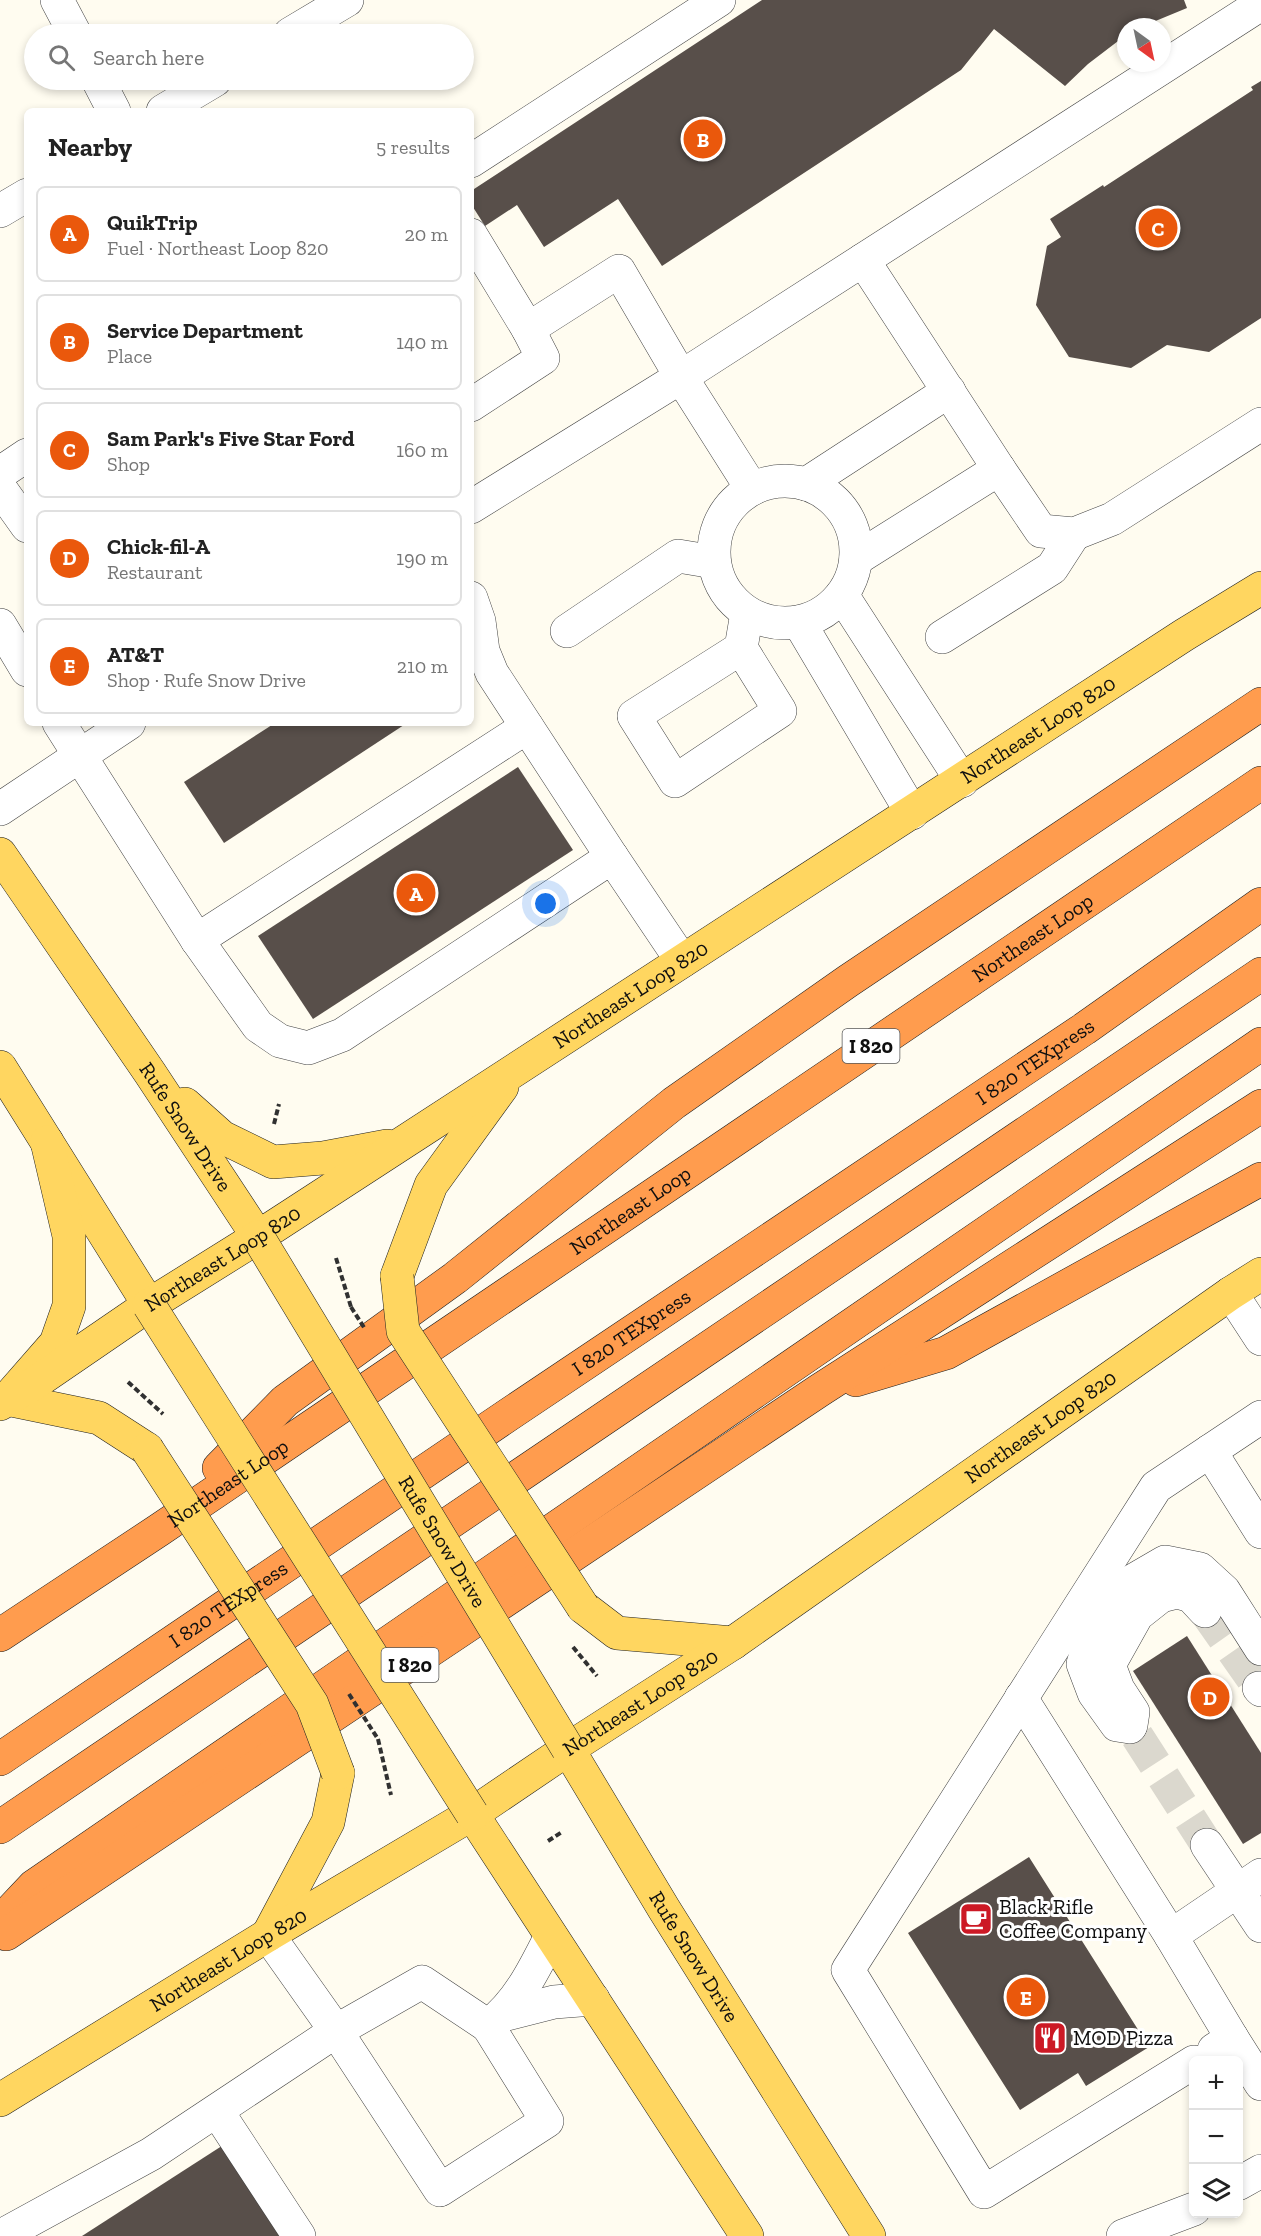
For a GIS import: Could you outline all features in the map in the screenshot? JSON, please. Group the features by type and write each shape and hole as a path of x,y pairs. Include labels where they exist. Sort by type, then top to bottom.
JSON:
{"highway":[{"path":"159,1530 285,1401 455,1278 674,1104 848,981 1261,704"},
{"name":"Northeast Loop","path":"0,1635 159,1530 1261,783"},
{"name":"I 820 TEXpress","path":"0,1759 1074,1035 1261,904"},
{"path":"0,1827 1261,974"},
{"path":"0,1922 34,1886 1261,1044"},
{"name":"I 820","path":"0,1939 820,1390 1261,1106"},
{"path":"820,1390 946,1353 1261,1179"}],"main road":[{"name":"Northeast Loop 820","path":"4,1402 149,1305 258,1237 1184,635 1261,588"},
{"name":"Rufe Snow Drive","path":"0,854 150,1073 258,1237 664,1909 869,2236"},
{"path":"0,1066 472,1814 747,2236"},
{"path":"513,1071 431,1185 397,1276 403,1331 583,1607 617,1633 734,1643"},
{"path":"150,1073 222,1137 273,1162 323,1158 402,1143"},
{"path":"4,1402 56,1343 69,1306 69,1236 47,1142"},
{"name":"Northeast Loop 820","path":"0,2100 268,1935 472,1814 568,1749 734,1643 1261,1274"},
{"path":"4,1402 99,1418 147,1449 312,1704 338,1773 328,1822 268,1935"}],"street":[{"path":"57,0 70,24"},
{"path":"307,24 347,0"},
{"path":"474,159 719,0"},
{"path":"474,505 681,377 1261,4"},
{"path":"103,90 112,108"},
{"path":"168,108 198,90"},
{"path":"0,211 24,197"},
{"path":"474,246 481,272 528,329 543,358 474,403"},
{"path":"863,260 1041,531 1074,534 1112,519 1261,424"},
{"path":"528,329 619,271 681,377 752,489"},
{"path":"806,484 949,391"},
{"path":"0,473 24,457"},
{"path":"856,559 999,470"},
{"path":"788,481 806,484 828,495 844,512 854,535 856,559 852,578 842,595 830,607 815,616 799,622 772,622 747,613 732,599 720,582 714,562 714,540 722,520 735,502 752,489 769,483 788,481"},
{"path":"0,488 24,522"},
{"path":"942,638 1052,568 1074,534"},
{"path":"567,631 678,556 714,562"},
{"path":"842,595 962,781"},
{"path":"474,607 479,621 483,651 492,673 682,961"},
{"path":"741,648 747,613"},
{"path":"799,622 912,813"},
{"path":"0,625 24,664"},
{"path":"61,726 197,940 258,1026 280,1041 308,1048 342,1035 612,857"},
{"path":"0,809 124,726"},
{"path":"197,940 527,727"},
{"path":"1231,1293 1261,1339"},
{"path":"1189,2065 984,2193 848,1970 1156,1487 1261,1417"},
{"path":"1210,1451 1261,1532"},
{"path":"1205,1611 1191,1596 1177,1592 1161,1596 1137,1615 1109,1665 1118,1689 1133,1712 1134,1731 1117,1725 1094,1693 1083,1664 1093,1632 1134,1580 1165,1562 1200,1569 1224,1591 1261,1649"},
{"path":"1021,1698 1261,2084"},
{"path":"1207,1845 1249,1882 1261,1926"},
{"path":"1171,1936 1249,1882"},
{"path":"1,2236 151,2154 336,2031 422,1982 495,2020 547,2121 441,2190 336,2031 268,1935"},
{"path":"495,2020 531,1977 551,1936"},
{"path":"495,2020 554,2002 593,2000"},
{"path":"1203,2056 1232,2038"},
{"path":"217,2111 298,2236"},
{"path":"1243,2182 1261,2171"},
{"path":"1123,2236 1189,2211"},
{"path":"1184,2236 1195,2218"}],"path":[{"path":"271,1134 279,1104"},
{"path":"336,1258 351,1307"},
{"path":"128,1382 168,1419"},
{"path":"378,1740 391,1795"},
{"path":"548,1841 562,1832"}],"building":[{"path":"762,0 1184,0 1187,8 1163,18 1117,18 1117,42 1088,64 1065,86 994,29 961,70 662,266 618,199 544,247 517,205 485,226 474,209 474,189"},
{"path":"1261,81 1261,318 1209,352 1167,345 1131,368 1069,357 1036,305 1047,246 1061,237 1050,219 1103,185 1104,187 1253,90 1251,87"},
{"path":"270,726 402,726 224,843 184,782"},
{"path":"518,767 573,850 313,1019 258,936"},
{"path":"1187,1636 1261,1753 1261,1833 1243,1844 1133,1671"},
{"path":"1029,1857 1149,2047 1086,2086 1078,2073 1020,2110 908,1933"},
{"path":"228,2142 288,2236 82,2236"}],"tunnel":[{"path":"1205,1611 1259,1688"},
{"path":"1137,1736 1207,1845"}],"place":[{"name":"Service Department","path":"703,139"},
{"name":"Sam Park's Five Star Ford","path":"1158,228"},
{"name":"QuikTrip","path":"416,893"},
{"name":"Chick-fil-A","path":"1210,1697"},
{"name":"Black Rifle Coffee Company","path":"976,1919"},
{"name":"AT&T","path":"1026,1997"},
{"name":"MOD Pizza","path":"1050,2038"}]}
